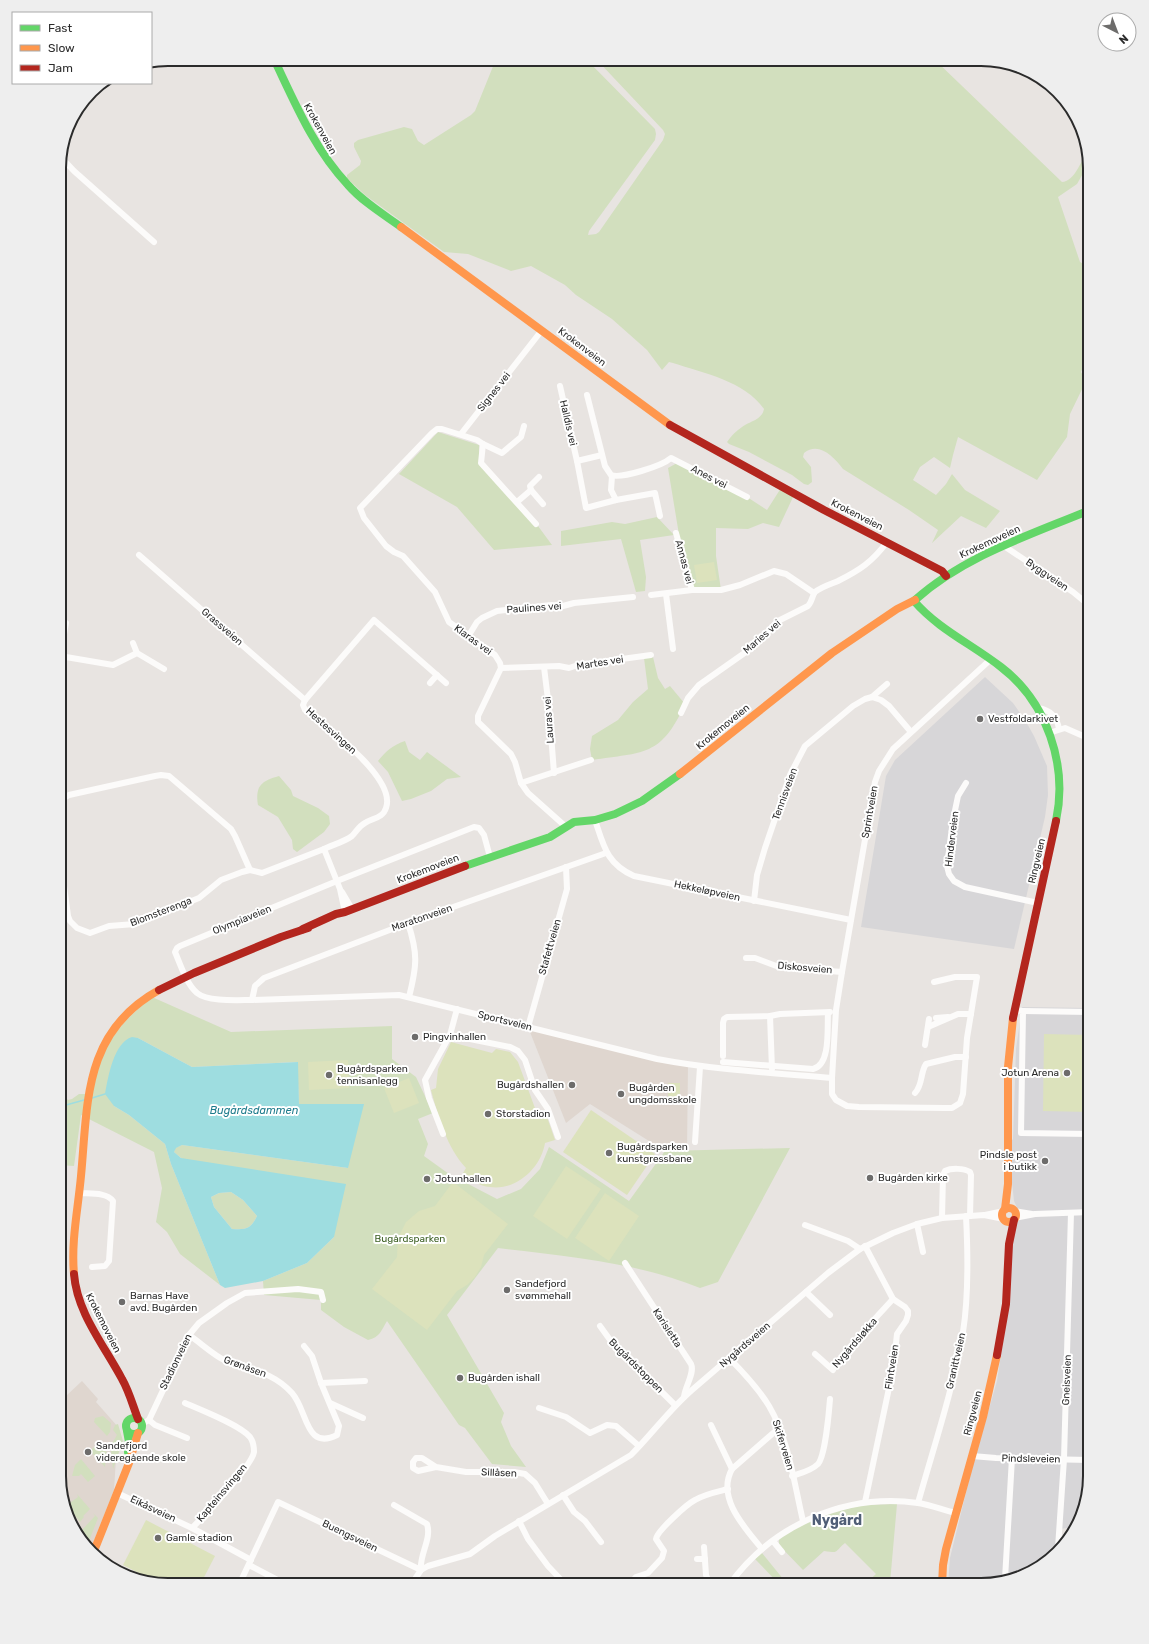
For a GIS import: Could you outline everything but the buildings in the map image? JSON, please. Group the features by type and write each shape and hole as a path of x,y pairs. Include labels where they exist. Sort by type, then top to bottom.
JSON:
{"main road":[{"name":"Krokenveien","path":"277,66 313,141 329,164 346,184 365,201 654,413 684,433 942,571 946,576"},
{"name":"Krokemoveien","path":"143,1421 84,1310 75,1287 73,1265 90,1086 95,1064 101,1050 114,1028 136,1005 160,988 303,929 337,918 349,911 424,881 550,837 565,826 582,820 595,820 616,814 649,797 832,653 896,609 914,601 946,576 967,563 1083,513"},
{"name":"Ringveien","path":"914,601 932,618 1012,677 1038,708 1050,733 1058,765 1060,798 1056,824 1038,903 1019,1010 1008,1053 1007,1112 1010,1244 1008,1286 999,1345 990,1389 944,1556 942,1578"},
{"name":"Krokemoveien","path":"93,1544 128,1454 129,1442 125,1426 130,1410 126,1388"},
{"path":"95,1547 129,1463 138,1434 142,1429 143,1421 131,1418 127,1421"},
{"path":"127,1431 132,1434 138,1434"}],"street":[{"path":"66,162 154,242"},
{"name":"Signes vei","path":"461,434 542,330"},
{"name":"Halldis vei","path":"560,386 586,508 616,500 655,493 660,516"},
{"path":"587,395 606,470 612,476 611,490 616,500"},
{"path":"461,434 477,440 502,453 520,438 524,426"},
{"name":"Klaras vei","path":"461,434 437,429 360,508 364,518 386,546 403,556 435,592 449,622 495,655 501,668"},
{"path":"483,444 482,463 536,524"},
{"path":"577,461 602,455"},
{"name":"Anes vei","path":"612,476 619,476 658,466 671,458 747,497"},
{"path":"539,477 530,486 531,490 543,504"},
{"path":"516,502 531,490"},
{"name":"Annas vei","path":"676,533 692,590"},
{"name":"Maries vei","path":"681,713 688,698 699,685 753,647 778,621 808,606 812,602 814,593 867,565 876,557 887,542"},
{"name":"Byggveien","path":"1004,546 1083,600"},
{"name":"Grassveien","path":"139,554 305,700"},
{"name":"Annas vei","path":"651,596 692,590 705,591 732,588 774,571 786,574 814,593"},
{"path":"666,594 673,649"},
{"name":"Paulines vei","path":"469,635 482,618 497,611 533,606 563,606 574,603 633,597"},
{"name":"Hestesvingen","path":"324,848 349,838 365,823 381,815 386,808 387,799 381,783 374,771 345,743 305,710 303,705 305,700 374,620 446,683"},
{"path":"133,643 137,653 164,669"},
{"path":"66,658 113,664 137,653"},
{"name":"Martes vei","path":"501,668 559,666 570,668 578,665 651,655"},
{"name":"Sprintveien","path":"934,982 956,976 977,977 966,1057 963,1098 960,1103 952,1108 847,1106 836,1100 832,1094 832,1078 836,1010 879,771 889,754 911,732 990,660"},
{"name":"Lauras vei","path":"544,667 550,708 554,773"},
{"path":"501,668 477,719 480,724 511,754 516,762 521,783 528,793 565,826"},
{"path":"430,683 437,675"},
{"name":"Tennisveien","path":"754,901 757,875 765,848 790,775 806,746 852,706 872,697 887,684"},
{"path":"872,697 881,700 889,706 911,732"},
{"path":"1038,708 1048,711 1057,719 1059,730"},
{"path":"1050,733 1065,728 1071,729 1083,735"},
{"path":"521,783 592,760"},
{"path":"66,797 155,776 169,776 231,829 250,870"},
{"name":"Hinderveien","path":"966,783 958,796 947,866 949,874 954,881 964,887 1038,903"},
{"name":"Hekkeløpveien","path":"595,820 606,853 623,871 634,876 851,920"},
{"name":"Olympiaveien","path":"186,977 175,952 180,946 337,881 474,828 479,828 483,832 490,857"},
{"path":"324,848 349,911"},
{"name":"Blomsterenga","path":"66,901 70,921 77,928 90,933 109,926 134,924 198,898 221,880 250,870 262,873 324,848"},
{"name":"Maratonveien","path":"252,1000 253,989 260,980 408,923 606,853"},
{"name":"Stafettveien","path":"528,1027 567,889 566,867"},
{"path":"408,923 415,944 416,962 409,997"},
{"name":"Diskosveien","path":"746,958 755,958 779,967 842,972"},
{"name":"Sportsveien","path":"186,977 194,989 202,996 232,1000 252,1000 389,994 409,997 657,1059 700,1067 772,1070 832,1078"},
{"path":"443,1134 429,1098 425,1080 450,1035 457,1009"},
{"path":"828,1013 826,1050 823,1062 819,1067 813,1069 772,1070 723,1059 724,1019 780,1014 828,1013 836,1010"},
{"path":"1083,1012 1019,1010 1021,1133 1083,1134"},
{"path":"928,1027 958,1014 971,1014"},
{"path":"770,1016 772,1070"},
{"path":"925,1045 928,1027 932,1018 945,1016 949,1018"},
{"path":"450,1035 510,1047 521,1054 535,1090 548,1109 558,1137"},
{"path":"915,1093 920,1087 923,1069 926,1064 955,1057 966,1057"},
{"path":"695,1142 700,1067"},
{"path":"942,1218 944,1175 945,1171 948,1169 967,1170 970,1172 968,1216"},
{"path":"79,1193 105,1195 113,1201 109,1262 105,1266 92,1267"},
{"name":"Nygårdsveien","path":"421,1570 428,1566 470,1554 519,1521 630,1455 640,1446 675,1405 838,1265 862,1248 893,1233 917,1224 942,1218 984,1215 1083,1212"},
{"name":"Gneisveien","path":"1058,1542 1064,1459 1071,1213"},
{"name":"Granittveien","path":"918,1503 953,1378 963,1330 968,1274 968,1216"},
{"path":"917,1224 923,1252"},
{"path":"805,1225 848,1241 862,1248"},
{"name":"Flintveien","path":"862,1248 894,1300 905,1307 908,1315 897,1334 893,1369 865,1502"},
{"name":"Karisletta","path":"625,1263 693,1368 685,1388 684,1397"},
{"name":"Stadionveien","path":"143,1421 189,1335 199,1323 223,1306 245,1293 298,1289 321,1292 323,1300"},
{"path":"806,1292 830,1315"},
{"name":"Nygårdsløkka","path":"815,1354 833,1370 834,1366 870,1324 894,1300"},
{"name":"Bugårdstoppen","path":"600,1326 613,1344 675,1405"},
{"name":"Grønåsen","path":"189,1335 226,1360 263,1372 277,1379 292,1393 312,1432 320,1439 330,1438 337,1435 339,1426 321,1383 312,1356 304,1346"},
{"name":"Skiferveien","path":"729,1358 757,1389 768,1406 779,1428 803,1521"},
{"path":"321,1383 364,1381"},
{"path":"792,1476 814,1467 821,1459 830,1399"},
{"name":"Kapteinsvingen","path":"185,1403 241,1430 250,1437 253,1442 254,1452 237,1478 192,1528"},
{"path":"330,1403 363,1418"},
{"path":"539,1408 566,1417 590,1433 607,1425 616,1426 640,1446"},
{"path":"143,1421 187,1438"},
{"path":"711,1425 732,1469"},
{"path":"762,1549 737,1516 729,1501 728,1476 732,1469 779,1428"},
{"name":"Pindsleveien","path":"972,1456 981,1458 1083,1460"},
{"path":"1005,1575 1012,1458"},
{"name":"Sillåsen","path":"436,1467 466,1472 520,1473 529,1477 535,1483 548,1504"},
{"path":"634,1578 636,1576 648,1573 662,1558 664,1551 656,1538 659,1531 694,1501 707,1494 728,1489"},
{"name":"Eikåsveien","path":"117,1493 192,1528 276,1578"},
{"path":"563,1495 574,1512 585,1521 601,1542"},
{"path":"735,1578 762,1549 773,1541 803,1521 837,1508 865,1502 882,1501 918,1503 956,1513"},
{"name":"Buengsveien","path":"250,1562 278,1502 421,1570"},
{"path":"394,1505 426,1524 428,1535 420,1565 421,1570 416,1578"},
{"path":"519,1521 528,1539 548,1566 559,1578"},
{"path":"773,1541 782,1552"},
{"path":"704,1548 707,1578"},
{"path":"697,1559 705,1559"},
{"path":"243,1578 250,1562"}],"shaded area":[{"path":"985,677 1013,703 1025,720 1034,736 1047,766 1048,795 1045,817 1014,949 861,927 886,776 895,760"},
{"path":"1022,1007 1083,1008 1082,1490 1080,1503 1069,1527 1059,1529 1058,1542 1043,1557 1008,1575 981,1578 949,1578 950,1558 971,1472 997,1381 1008,1308 1013,1231 1019,1212 1014,1201 1011,1173 1011,1142 1013,1139 1016,1049"},
{"name":"Bugården ungdomsskole","path":"528,1027 688,1065 687,1151 665,1151 590,1104 566,1123"},
{"name":"Sandefjord videregående skole","path":"82,1381 98,1399 96,1402 118,1427 114,1490 93,1544 80,1527 69,1503 66,1476 66,1396"}],"green space":[{"path":"493,66 593,66 655,129 655,140 589,231 588,235 599,232 663,140 665,134 663,130 603,66 941,66 1062,182 1073,176 1082,160 1083,174 1077,184 1058,197 1080,262 1083,264 1083,368 1081,372 1083,376 1083,387 1070,414 1067,437 1037,480 958,437 950,468 934,457 920,467 913,480 936,495 946,484 952,474 965,490 1000,511 986,528 961,516 932,543 938,530 843,469 826,452 815,449 804,453 803,457 811,467 812,482 808,485 749,452 729,444 727,442 734,434 745,425 761,416 763,413 764,409 756,399 746,391 723,379 669,362 662,370 647,350 612,319 576,295 565,285 531,266 511,271 468,254 444,252 365,195 347,178 347,175 360,165 361,161 354,147 354,143 358,140 404,127 412,129 418,141 424,145 475,111"},
{"path":"438,432 479,445 479,464 538,526 552,545 494,550 457,507 399,474"},
{"path":"679,462 747,497 767,510 781,488 794,495 779,527 763,523 748,529 716,528 716,556 721,590 692,590 683,559 668,468"},
{"path":"657,517 674,535 640,540 646,577 645,591 636,592 621,539 561,546 561,531 612,522 625,524"},
{"path":"714,562 717,580 697,583 694,565"},
{"path":"653,657 658,678 665,689 670,686 685,704 676,721 668,734 659,743 649,749 638,753 592,760 590,749 592,736 618,720 633,702 648,689 644,658"},
{"path":"405,741 409,752 420,760 427,752 461,777 447,779 431,791 402,801 388,772 378,761 390,749"},
{"path":"279,776 291,790 293,796 318,808 329,816 330,824 324,832 297,852 293,849 292,840 278,817 258,805 257,798 261,785 268,780"},
{"name":"Bugårdsparken","path":"152,997 231,1032 392,1026 392,1059 416,1077 433,1113 418,1119 428,1144 424,1156 449,1174 497,1199 521,1189 540,1169 549,1147 629,1201 665,1151 790,1148 718,1282 700,1288 676,1279 626,1266 575,1257 498,1248 447,1315 504,1413 501,1422 511,1446 526,1467 492,1464 465,1428 459,1425 387,1321 382,1331 378,1335 368,1340 344,1327 321,1310 321,1300 264,1295 263,1281 307,1263 334,1237 181,1158 174,1152 175,1148 182,1145 348,1168 306,1104 299,1104 297,1062 192,1067 138,1038 114,1106 129,1115 165,1144 171,1164 220,1285 180,1254 167,1232 156,1222 162,1188 154,1152 81,1115 74,1166 66,1165 66,1098 68,1100 79,1094 91,1094 100,1064 111,1040 128,1018"},
{"name":"Jotun Arena","path":"1044,1034 1083,1035 1083,1112 1043,1111"},
{"name":"Storstadion","path":"451,1042 492,1053 496,1049 510,1052 518,1062 539,1119 547,1117 555,1140 545,1143 543,1152 538,1161 526,1176 509,1185 490,1187 475,1182 466,1176 463,1173 466,1168 459,1160 448,1141 431,1090 436,1088 438,1069"},
{"name":"Bugårdsparken tennisanlegg","path":"348,1060 349,1088 309,1090 308,1062"},
{"name":"Bugårdsparken tennisanlegg","path":"409,1078 419,1103 394,1113 384,1088"},
{"path":"668,1083 680,1083 680,1102 668,1102"},
{"name":"Bugårdsparken kunstgressbane","path":"591,1110 655,1154 627,1195 563,1152"},
{"path":"566,1166 601,1189 567,1239 533,1216"},
{"path":"453,1182 508,1224 484,1255 481,1267 475,1277 467,1285 457,1291 427,1330 372,1289 397,1257 398,1238 406,1222 419,1211 435,1206"},
{"path":"231,1192 243,1200 257,1216 253,1224 248,1228 232,1229 214,1207 211,1197 219,1193"},
{"path":"605,1193 639,1216 609,1261 575,1238"},
{"path":"103,1416 111,1423 110,1432 107,1436 94,1422 95,1418"},
{"path":"118,1424 123,1441 113,1469 110,1442 113,1442 117,1435 113,1430 115,1425"},
{"path":"107,1444 105,1467 90,1451 95,1446 97,1448 101,1445 103,1447"},
{"path":"81,1459 95,1476 88,1482 81,1474 79,1476 72,1476 75,1465"},
{"path":"77,1494 90,1509 83,1516 84,1517 80,1522 73,1513 69,1503 78,1497"},
{"path":"897,1504 890,1578 872,1578 876,1574 845,1543 836,1552 824,1551 803,1570 779,1545 779,1539 782,1536 818,1516 862,1505"},
{"path":"93,1513 98,1518 89,1540 82,1530 95,1516"},
{"name":"Gamle stadion","path":"146,1520 215,1556 204,1578 161,1578 143,1575 123,1565"},
{"path":"762,1553 782,1578 773,1578 755,1559"}],"water":[{"name":"Bugårdsdammen","path":"132,1037 138,1038 192,1067 298,1062 299,1104 364,1104 348,1168 182,1145 176,1148 174,1152 181,1158 346,1184 334,1237 307,1263 263,1281 225,1288 220,1285 171,1164 165,1144 129,1115 114,1106 105,1094 116,1053 126,1040","holes":["231,1192 243,1200 257,1216 253,1224 248,1228 232,1229 214,1207 211,1197 219,1193"]}],"waterway":[{"path":"92,1098 105,1094"},
{"path":"66,1105 84,1100"}],"traffic: fast":[{"path":"277,66 306,125 315,141 336,171 360,197 373,208 401,227"},
{"path":"915,600 934,585 976,559 1021,538 1083,513"},
{"path":"914,601 934,620 1001,667 1017,681 1031,698 1042,716 1056,757 1059,778 1059,800 1056,821"},
{"path":"465,866 550,837 574,822 595,820 615,814 642,801 680,774"},
{"path":"131,1418 137,1418 142,1423 142,1426 140,1432 137,1434 131,1434 126,1429 126,1423 131,1418"},
{"path":"127,1431 129,1442 128,1452"}],"traffic: slow":[{"path":"401,227 670,425"},
{"path":"680,774 832,653 897,609 915,600"},
{"path":"74,1274 73,1249 85,1122 94,1071 103,1048 116,1026 134,1007 159,990"},
{"path":"1005,1209 1008,1184 1008,1067 1013,1018"},
{"path":"1009,1208 1014,1210 1016,1215 1014,1220 1009,1222 1004,1220 1002,1215 1004,1210 1009,1208"},
{"path":"942,1578 946,1549 983,1417 997,1355"},
{"path":"95,1547 129,1463 138,1433"}],"traffic: jam":[{"path":"670,425 824,510 942,571 946,576"},
{"path":"1013,1018 1056,821"},
{"path":"303,929 336,914 345,912 465,866"},
{"path":"159,990 194,973 281,937 308,928"},
{"path":"997,1355 1006,1304 1009,1244 1014,1220"},
{"path":"74,1274 80,1302 92,1328 115,1366 129,1394 138,1419"}],"place":[{"name":"Vestfoldarkivet","path":"980,719"},
{"name":"Pingvinhallen","path":"415,1037"},
{"name":"Jotun Arena","path":"1067,1073"},
{"name":"Bugårdsparken tennisanlegg","path":"329,1075"},
{"name":"Bugårdshallen","path":"572,1085"},
{"name":"Bugården ungdomsskole","path":"621,1094"},
{"name":"Storstadion","path":"488,1114"},
{"name":"Bugårdsparken kunstgressbane","path":"609,1153"},
{"name":"Pindsle post i butikk","path":"1045,1161"},
{"name":"Bugården kirke","path":"870,1178"},
{"name":"Jotunhallen","path":"427,1179"},
{"name":"Sandefjord svømmehall","path":"507,1290"},
{"name":"Barnas Have avd. Bugården","path":"122,1302"},
{"name":"Bugården ishall","path":"460,1378"},
{"name":"Sandefjord videregående skole","path":"88,1452"},
{"name":"Gamle stadion","path":"158,1538"}],"district":[{"name":"Nygård","path":"837,1520"}]}
